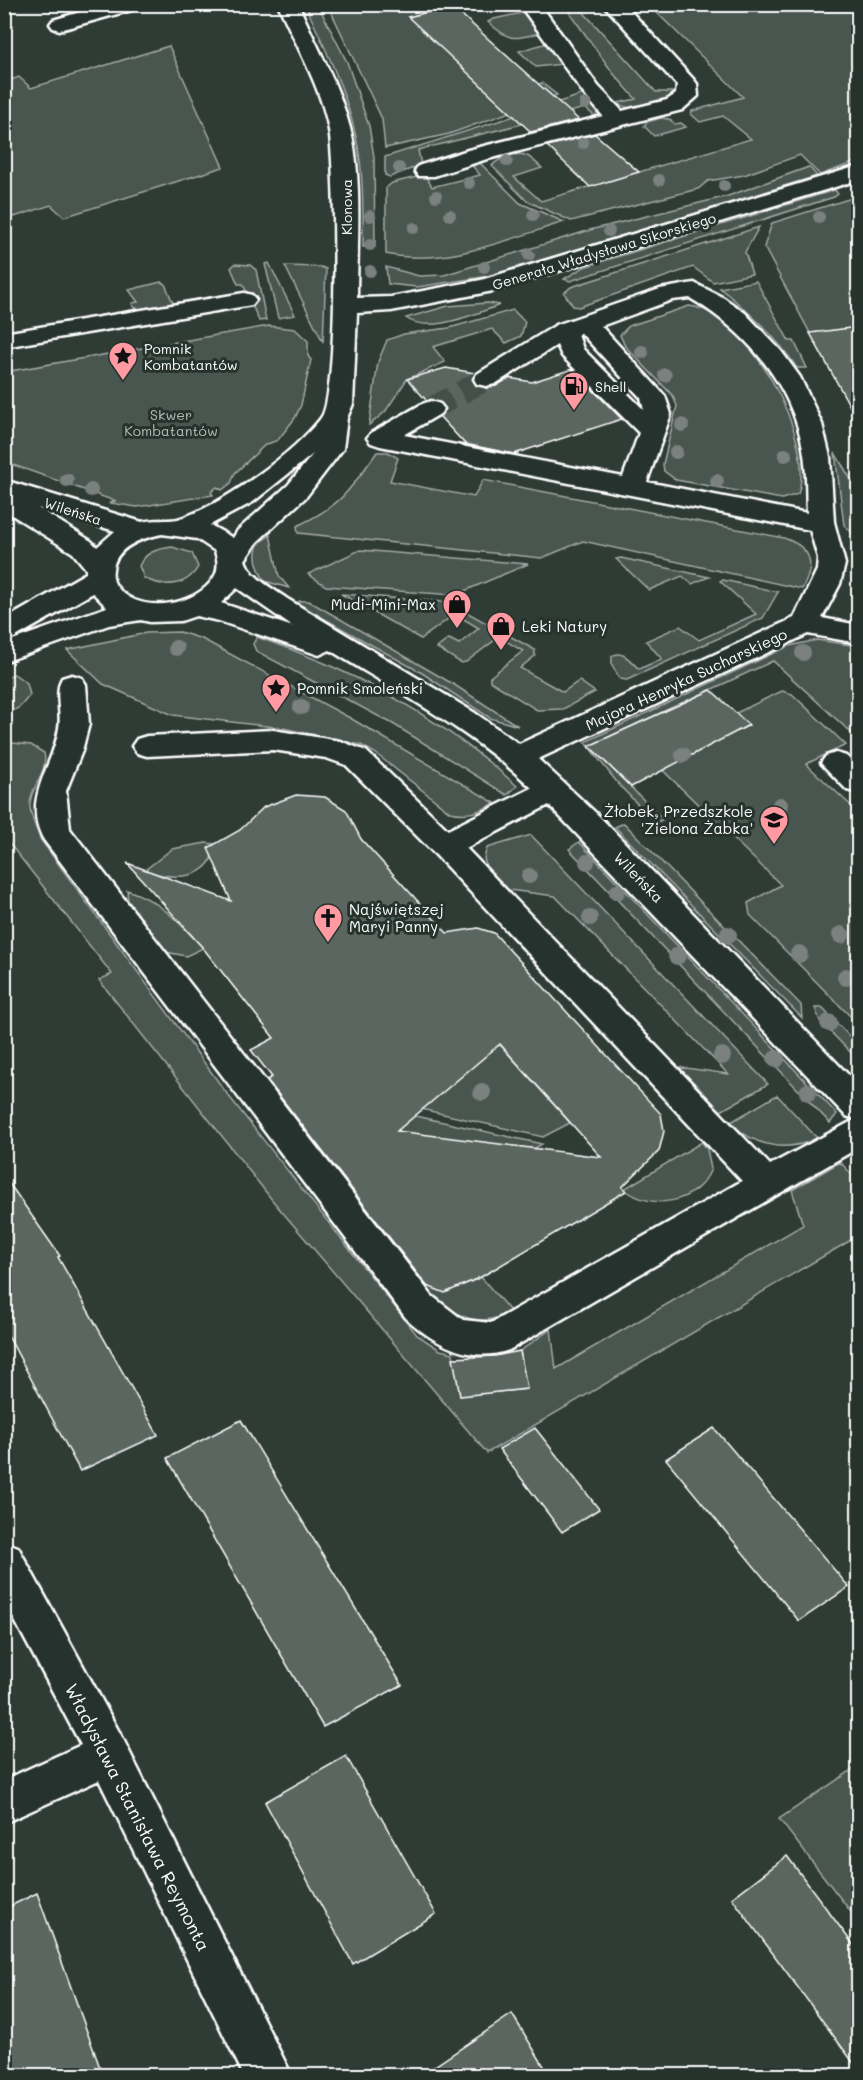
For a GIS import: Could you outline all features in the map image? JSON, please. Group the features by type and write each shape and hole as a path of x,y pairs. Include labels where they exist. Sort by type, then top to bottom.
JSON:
{"street":[{"path":"60,24 132,4"},
{"name":"Klonowa","path":"234,563 247,536 313,474 330,449 334,418 340,404 345,306 345,163 340,129 327,90 288,4"},
{"path":"529,4 591,90 617,119"},
{"path":"426,171 476,155 674,105 687,96 687,84 613,4"},
{"name":"Generała Władysława Sikorskiego","path":"345,306 391,304 485,286 858,173"},
{"path":"486,379 575,326 668,294 694,290 738,317 780,367 806,416 816,447 821,524 830,546 831,569 805,624"},
{"path":"4,340 244,300"},
{"path":"575,326 653,396 657,414 632,489"},
{"path":"430,409 380,438 632,489 821,524"},
{"path":"140,611 111,598 102,588 98,572 103,555 113,544 142,530 162,526 183,526 214,516 242,500 279,472 334,418"},
{"name":"Wileńska","path":"4,488 142,530"},
{"name":"Wileńska","path":"4,499 82,547 98,572"},
{"path":"4,653 104,617 140,611 158,613 194,608 222,591 234,563 227,547 216,537 183,526"},
{"name":"Wileńska","path":"234,563 252,587 364,660 465,720 517,757 554,790 858,1106"},
{"path":"4,632 98,572"},
{"name":"Wileńska","path":"194,608 224,613 364,660"},
{"name":"Majora Henryka Sucharskiego","path":"517,757 805,624 858,634"},
{"path":"72,685 76,714 72,738 49,794 50,814 55,832 419,1307 441,1328 467,1339 496,1339 765,1183 858,1132"},
{"path":"147,746 273,740 330,748 356,758 445,846 765,1183"},
{"path":"836,763 858,783"},
{"path":"445,846 554,790"},
{"name":"Władysława Stanisława Reymonta","path":"4,1560 108,1754 268,2076"},
{"path":"4,1802 108,1754"}],"green space":[{"path":"305,5 318,5 347,62 369,126 374,157 375,247 363,247 362,178 352,120 334,70"},
{"path":"328,5 450,5 452,6 409,17 551,95 538,84 542,83 557,95 449,134 385,148 382,119"},
{"path":"564,5 577,5 656,92 674,92 663,101 639,108 617,103 636,99 613,73"},
{"path":"649,5 858,5 858,161 820,175 800,155 744,175 708,181 698,189 571,221 527,201 492,166 494,163 517,154 532,159 542,168 514,177 541,201 751,139 723,116 700,122 691,114 692,111 743,97"},
{"path":"526,12 540,33 524,37 507,36 488,22 494,19"},
{"path":"547,43 563,64 536,67 519,51"},
{"path":"169,46 223,167 64,217 51,205 5,220 5,82 19,77 31,88"},
{"path":"584,94 597,110 596,117 585,108 418,150 421,165 390,177 385,175 385,157"},
{"path":"661,118 669,119 675,124 681,123 686,127 654,136 644,126 647,122"},
{"path":"478,161 520,203 564,222 499,243 454,254 409,257 386,254 386,188 392,183 425,175 432,187 480,175 470,163"},
{"path":"809,167 817,176 489,276 417,287 388,284 386,267 419,276 444,275 590,230 728,196"},
{"path":"835,190 838,194 834,197 570,281 564,279 584,267"},
{"path":"858,196 858,327 810,333 764,247 772,223"},
{"path":"759,227 745,252 752,274 713,282 693,267 579,307 573,306 564,293 571,287"},
{"path":"269,263 295,315 278,318 265,264"},
{"path":"235,264 250,265 256,270 266,320 259,321 243,284 238,284 231,268"},
{"path":"285,266 326,269 323,342"},
{"path":"756,281 789,341 794,341 807,368 797,368 762,325 720,288"},
{"path":"161,282 165,284 173,303 143,310 133,307 132,303 138,302 129,290"},
{"path":"488,303 500,305 453,321 439,323 415,323 406,318 448,306"},
{"path":"689,306 711,313 733,330 754,353 772,382 787,412 797,443 801,471 798,494 782,499 676,480 664,471 663,464 677,406 673,396 625,346 620,335 629,326"},
{"path":"513,310 525,322 521,336 506,343 492,329 433,347 445,362 407,379 385,412 369,425 378,362 387,340 404,334 449,328"},
{"name":"Skwer Kombatantów","path":"269,326 295,329 308,341 308,356 311,360 301,405 295,418 278,440 265,445 235,473 231,483 222,490 217,487 211,492 213,495 137,507 110,503 115,501 5,462 5,372"},
{"path":"377,452 388,452 398,458 390,481 474,497 483,480 784,538 806,552 809,558 809,572 802,589 583,541 542,558 298,533 297,526 325,511 343,496"},
{"path":"835,453 858,491 858,538 844,525"},
{"path":"269,530 279,576 289,588 265,581 258,567 256,551 262,541 269,536 266,532"},
{"path":"172,547 192,553 198,567 193,574 188,579 174,584 159,583 144,578 139,566 145,557 157,550"},
{"path":"360,550 528,564 455,595 326,586 308,574"},
{"path":"621,558 709,577 692,584 682,576 649,590 616,559"},
{"path":"720,581 778,592 763,618 627,680 620,679 612,665 612,656 616,654 623,655 639,669 662,659 646,641 680,626 699,640 756,614"},
{"path":"341,594 457,603 459,608 535,650 535,656 520,668 563,692 579,681 595,692 563,709 537,710 490,681 490,677 523,651 499,637 466,662 461,663 437,648 449,639 459,644 479,628 455,614 421,639"},
{"path":"309,601 453,684 518,726 490,718 422,673 296,603"},
{"path":"180,632 202,639 350,718 495,803 473,812 462,814 450,812 375,753 361,745 283,728 173,715 103,684 67,650 146,633"},
{"path":"257,637 328,664 395,698 458,738 517,786 507,795 393,724 256,651 253,644"},
{"path":"817,640 858,646 858,739 773,661 589,746 663,819 656,823 620,786 585,742 789,646"},
{"path":"14,674 27,683 30,695 20,707 5,715 5,678"},
{"name":"Żłobek, Przedszkole 'Zielona Żabka'","path":"782,691 792,694 846,745 806,764 858,812 858,1024 750,915 748,903 781,885 647,755 713,742 748,726 736,713"},
{"path":"4,742 31,745 44,753 44,767 32,793 30,807 40,839 228,1095 417,1335 440,1350 453,1353 460,1396 527,1389 520,1351 551,1329 556,1369 803,1225 792,1190 840,1162 858,1181 858,1236 487,1453 273,1201 99,980 112,974 5,838"},
{"path":"624,823 801,1005 802,1018 615,827"},
{"path":"531,835 768,1084 721,1111 679,1067 728,1074 555,896 509,890 494,878 486,867 484,858 487,848"},
{"path":"579,842 837,1114 830,1123 569,849"},
{"path":"206,843 215,844 211,859 203,869 195,873 169,876 145,870 172,849"},
{"path":"127,890 160,906 203,948 186,956 166,952 128,901"},
{"path":"815,1008 822,1008 858,1045 858,1060 820,1021"},
{"path":"489,1045 501,1046 570,1123 543,1137 382,1100"},
{"path":"777,1095 817,1138 794,1145 771,1145 750,1137 731,1122"},
{"path":"380,1108 542,1144 468,1186 444,1183"},
{"path":"702,1142 707,1149 711,1169 696,1190 685,1196 661,1202 635,1196 624,1189"},
{"path":"481,1277 511,1312 498,1318 485,1320 462,1316 440,1303 421,1284 444,1289 466,1284"},
{"path":"858,1766 858,1921 779,1819"}],"building":[{"path":"452,6 579,120 531,132 408,17"},
{"path":"595,134 639,172 590,187 547,146"},
{"path":"858,327 858,421 810,333"},
{"path":"446,368 475,373 472,378 475,385 486,388 496,386 509,378 532,382 572,369 622,419 514,454 465,444 440,417 446,409 442,403 432,399 426,400 407,379"},
{"path":"711,690 749,725 631,787 589,746"},
{"path":"296,795 325,797 346,810 361,839 447,933 478,928 494,933 661,1114 664,1131 659,1151 622,1187 626,1191 481,1277 445,1293 427,1286 267,1080 272,1077 251,1050 274,1038 203,948 127,863 231,901 208,848 240,830 264,807","holes":["500,1044 601,1157 397,1131"]},
{"path":"4,1176 60,1256 58,1257 158,1435 80,1471 4,1328"},
{"path":"520,1351 527,1389 460,1396 453,1358 495,1356"},
{"path":"241,1420 402,1685 323,1727 167,1458"},
{"path":"535,1428 599,1509 562,1532 499,1449"},
{"path":"714,1428 849,1587 799,1621 666,1459"},
{"path":"346,1756 436,1914 353,1964 265,1802"},
{"path":"787,1856 858,1951 858,2069 732,1898"},
{"path":"37,1893 103,2076 4,2076 4,1909"},
{"path":"512,2014 550,2076 420,2076"}],"tunnel":[{"path":"431,409 486,379"}],"place":[{"name":"Pomnik Kombatantów","path":"123,382"},
{"name":"Shell","path":"574,412"},
{"name":"Mudi-Mini-Max","path":"457,630"},
{"name":"Leki Natury","path":"501,652"},
{"name":"Pomnik Smoleński","path":"276,714"},
{"name":"Żłobek, Przedszkole 'Zielona Żabka'","path":"774,846"},
{"name":"Najświętszej Maryi Panny","path":"328,944"}]}
